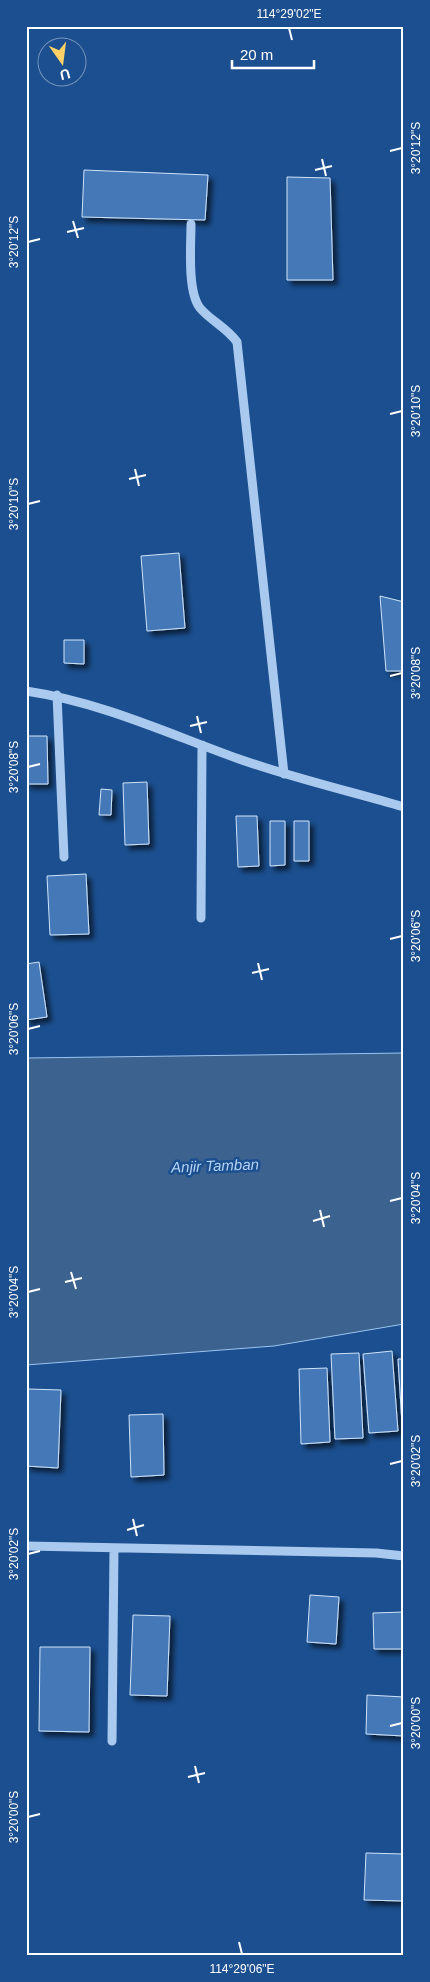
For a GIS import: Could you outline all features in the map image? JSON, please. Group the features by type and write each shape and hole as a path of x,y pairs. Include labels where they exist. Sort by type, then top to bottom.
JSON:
{"street":[{"path":"191,224 193,291 198,306 210,318 227,329 237,342 284,774"},
{"path":"26,691 57,695 132,718 284,774 404,806"},
{"path":"57,695 64,857"},
{"path":"201,918 202,745"},
{"path":"26,1546 404,1556"},
{"path":"112,1741 114,1548"}],"water":[{"name":"Anjir Tamban","path":"404,1053 404,1324 274,1346 26,1365 26,1058"}],"building":[{"path":"84,170 208,175 205,220 82,217"},
{"path":"287,177 330,178 333,280 287,280"},
{"path":"179,553 185,628 147,631 141,556"},
{"path":"380,596 404,602 404,671 386,671"},
{"path":"64,640 84,640 84,664 64,663"},
{"path":"26,736 47,736 48,784 26,784"},
{"path":"147,782 149,844 125,845 123,783"},
{"path":"101,789 112,790 111,815 99,815"},
{"path":"236,816 257,816 259,866 238,867"},
{"path":"270,821 285,821 285,865 270,866"},
{"path":"294,821 309,821 309,861 294,861"},
{"path":"86,874 89,934 50,935 47,876"},
{"path":"39,962 47,1017 26,1020 26,964"},
{"path":"392,1351 398,1431 369,1433 363,1354"},
{"path":"359,1353 363,1438 335,1439 331,1354"},
{"path":"398,1359 404,1359 404,1440 403,1440"},
{"path":"327,1368 330,1442 301,1444 299,1369"},
{"path":"28,1389 61,1390 58,1468 26,1466"},
{"path":"163,1414 164,1475 131,1477 129,1415"},
{"path":"310,1595 339,1597 336,1644 307,1642"},
{"path":"404,1612 404,1649 374,1649 373,1613"},
{"path":"133,1615 170,1616 167,1696 130,1695"},
{"path":"40,1647 90,1647 89,1732 39,1731"},
{"path":"367,1695 404,1697 404,1736 366,1734"},
{"path":"366,1853 404,1854 404,1901 364,1900"}]}
